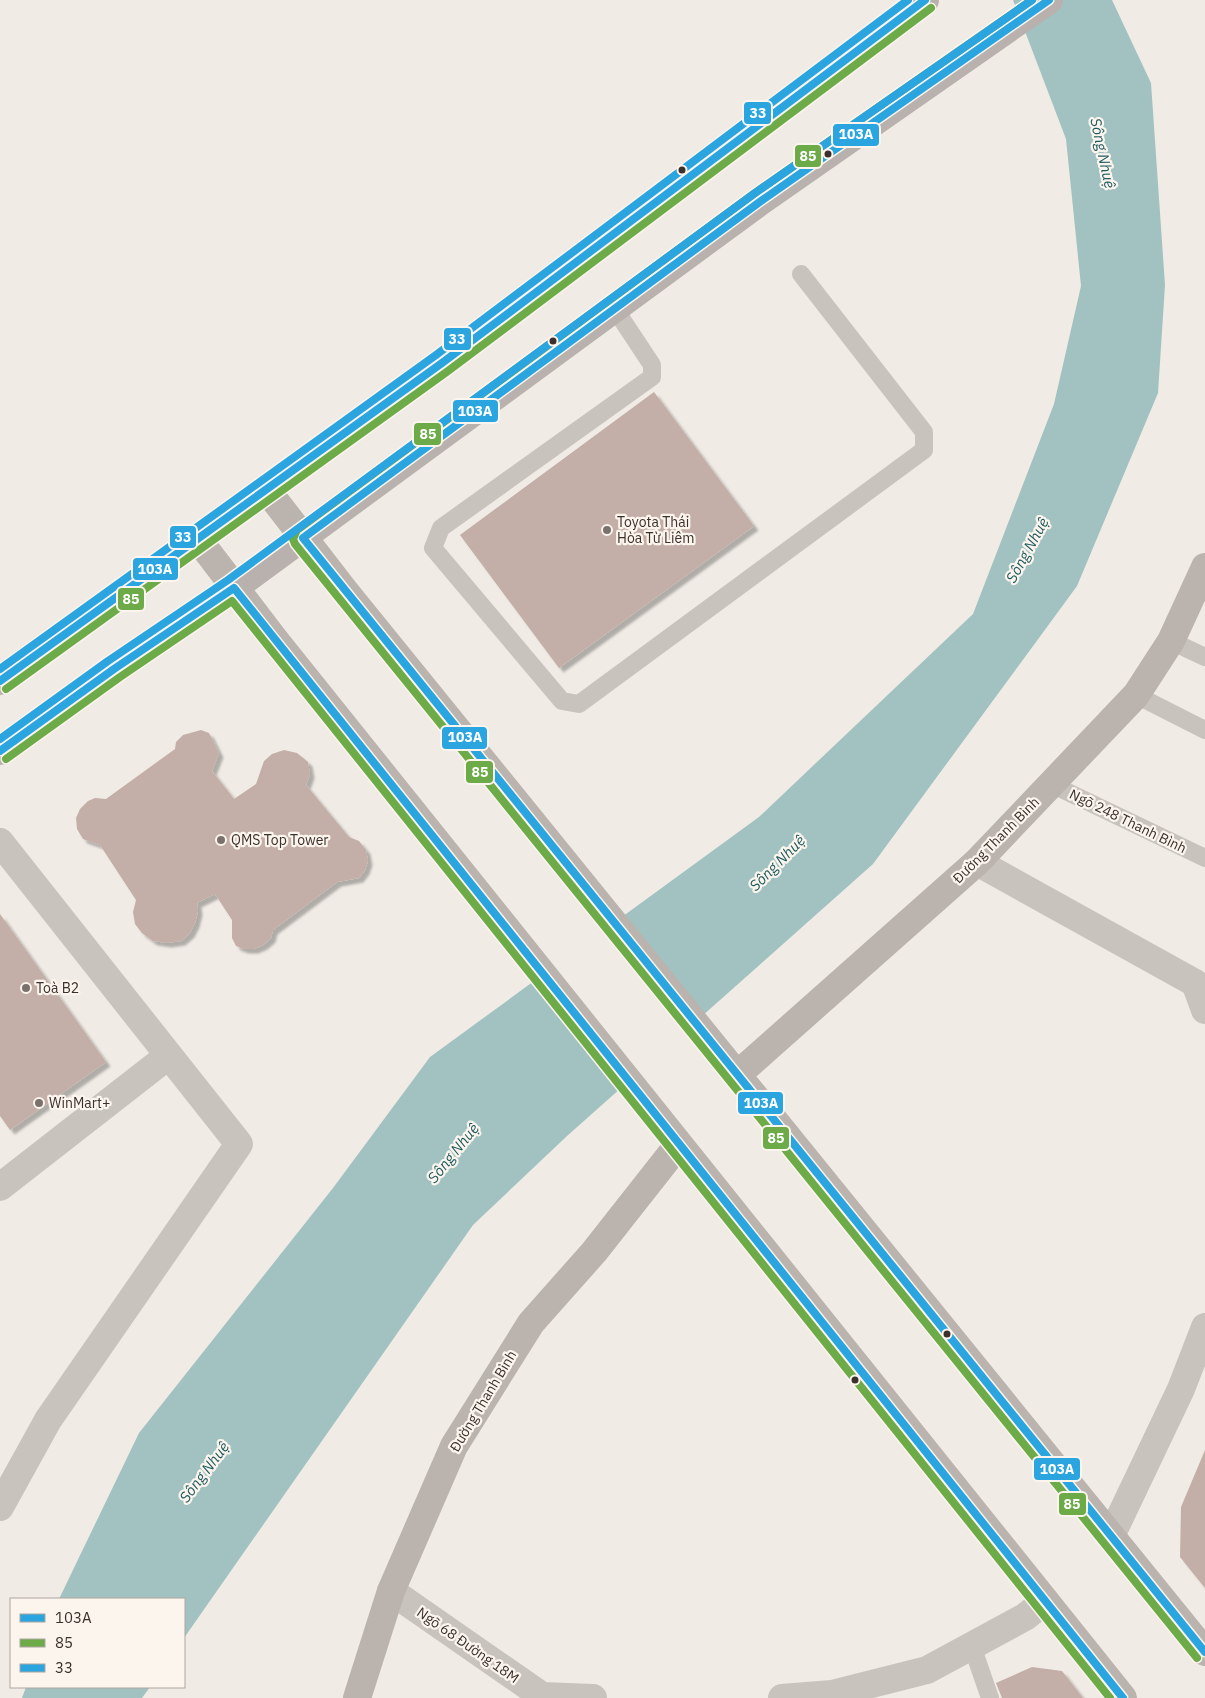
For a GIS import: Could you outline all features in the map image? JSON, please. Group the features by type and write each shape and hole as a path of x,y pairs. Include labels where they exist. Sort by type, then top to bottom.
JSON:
{"main road":[{"path":"0,681 442,363 925,0"},
{"path":"0,751 114,669 234,588 761,201 1049,0"},
{"path":"266,489 303,538 1205,1652"},
{"path":"197,538 234,588 1123,1698"},
{"name":"Đường Thanh Bình","path":"738,1074 977,862 1136,695 1171,641 1205,566"},
{"name":"Đường Thanh Bình","path":"356,1698 391,1591 454,1446 531,1323 594,1252 679,1144"}],"street":[{"path":"0,842 238,1144 48,1420 0,1507"},
{"path":"977,862 1195,983 1205,1010"},
{"path":"0,1187 168,1056"},
{"path":"1111,1536 1181,1389 1205,1327"},
{"name":"Ngõ 68 Đường 18M","path":"391,1591 543,1697"},
{"path":"782,1698 832,1694 927,1670 1026,1617 1045,1601"},
{"path":"543,1697 593,1698"}],"lane":[{"path":"614,308 652,365 652,377 441,528 433,548 562,702 579,704 924,450 924,432 801,274"},
{"path":"1171,641 1205,658"},
{"path":"1136,695 1205,730"},
{"name":"Ngõ 248 Thanh Bình","path":"1051,784 1205,858"},
{"path":"972,1646 990,1698"}],"water":[{"name":"Sông Nhuệ","path":"1013,0 1112,0 1151,83 1165,285 1158,393 1077,586 873,864 567,1136 473,1225 185,1637 185,1598 59,1598 139,1433 333,1188 430,1057 759,817 973,614 1054,404 1081,286 1066,139"},
{"path":"26,1688 149,1688 142,1698 22,1698"}],"pier":[{"path":"613,921 696,1024 630,1083 542,973"}],"building":[{"name":"Toyota Thái Hòa Từ Liêm","path":"654,392 754,526 559,668 460,535"},
{"name":"QMS Top Tower","path":"201,730 209,733 219,753 212,771 234,799 256,784 264,761 272,754 284,750 297,753 308,762 310,774 306,785 349,837 359,841 366,850 368,861 365,870 359,878 337,882 273,930 271,938 263,945 254,949 244,949 236,946 232,938 232,920 215,894 197,903 198,911 195,923 190,933 181,941 167,943 153,941 142,933 135,924 133,912 136,900 100,845 83,839 77,829 76,818 80,809 88,801 95,798 106,799 175,749 176,742 183,735"},
{"name":"Toà B2","path":"0,914 106,1062 10,1130 0,1116"},
{"path":"1205,1450 1205,1588 1180,1557 1181,1507"},
{"path":"1032,1667 1062,1671 1083,1698 1002,1698 996,1683"}],"transit line":[{"name":"33","path":"0,669 436,355 908,0"},
{"name":"103A","path":"0,681 442,363 925,0"},
{"name":"85","path":"1032,0 755,193 297,530 293,539 295,544 1197,1658"},
{"name":"33","path":"0,739 108,661 228,580 755,193 1032,0"},
{"name":"103A","path":"1049,0 761,201 303,538 1205,1652"},
{"name":"85","path":"6,689 448,371 931,8"},
{"name":"103A","path":"0,751 114,669 234,588 1123,1698"},
{"name":"85","path":"6,759 120,677 232,601 1110,1698"}],"place":[{"name":"Toyota Thái Hòa Từ Liêm","path":"607,530"},
{"name":"QMS Top Tower","path":"221,840"},
{"name":"Toà B2","path":"26,988"},
{"name":"WinMart+","path":"39,1103"}]}
